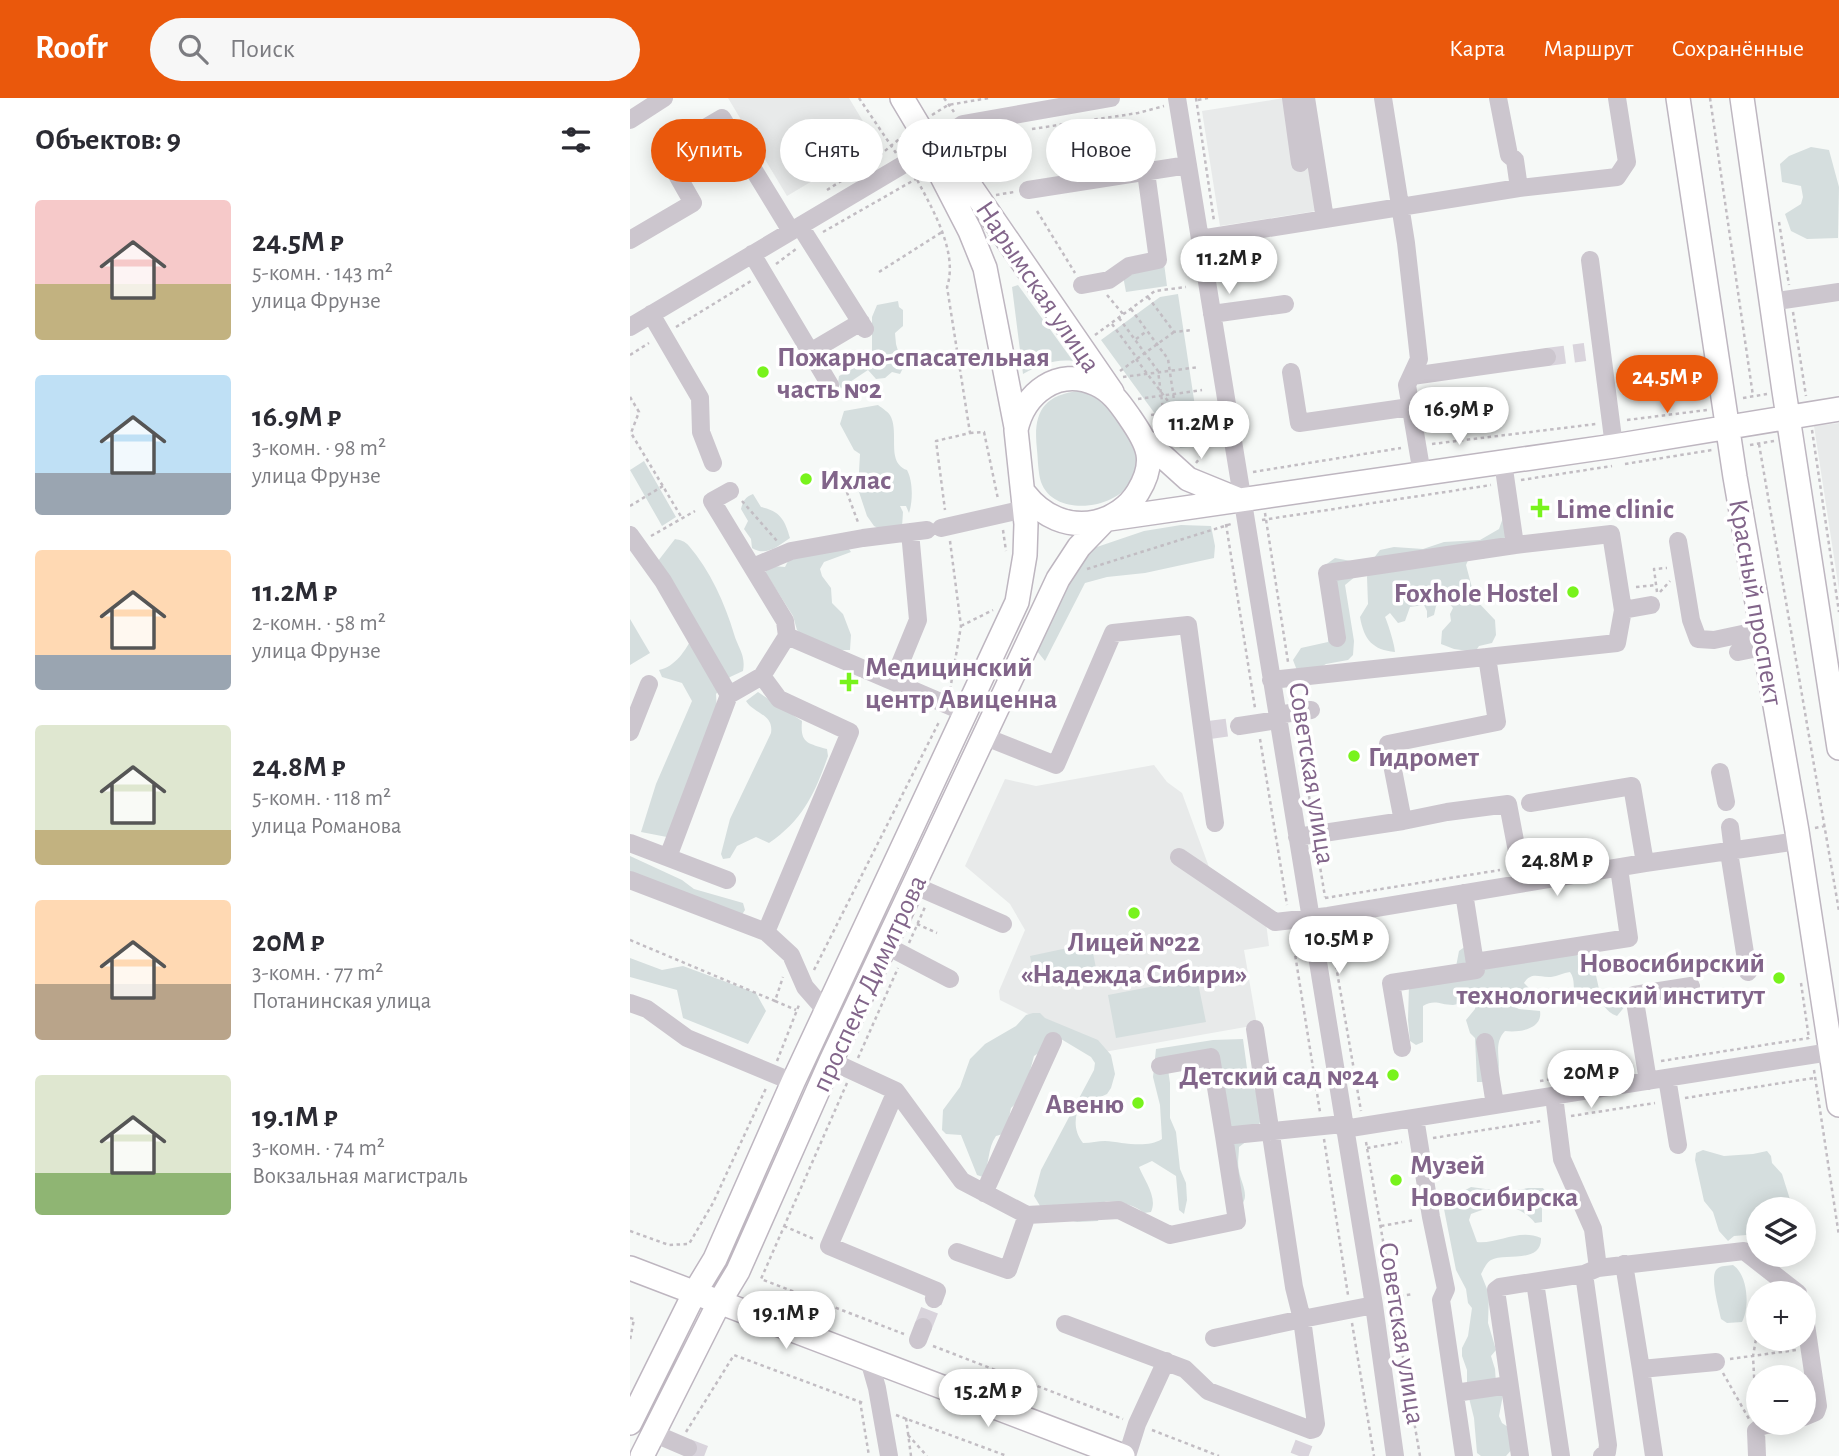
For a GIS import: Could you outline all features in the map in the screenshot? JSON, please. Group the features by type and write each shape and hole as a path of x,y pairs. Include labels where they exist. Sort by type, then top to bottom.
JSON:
{"main road":[{"name":"Нарымская улица","path":"902,98 913,119"},
{"name":"Красный проспект","path":"1678,98 1762,638 1804,835 1822,1060 1839,1105"},
{"name":"Красный проспект","path":"1742,98 1781,300 1839,748"},
{"name":"Нарымская улица","path":"946,182 985,268 1016,430"},
{"name":"Нарымская улица","path":"969,182 1128,400"},
{"path":"1234,513 1219,494 1188,479 1159,435 1128,400 1097,384 1070,379 1045,386 1025,405 1016,430 1025,502 1061,521 1084,524 1106,519 1234,513 1422,474 1504,472 1614,446 1729,438 1797,423 1839,410"},
{"path":"1106,519 1125,507 1140,490 1159,435"},
{"name":"проспект Димитрова","path":"630,1423 695,1292 715,1259 783,1078 826,1012 957,709 1017,602 1025,555 1025,502"},
{"name":"проспект Димитрова","path":"642,1456 720,1301 738,1271 831,1061 1058,579 1079,547 1106,519"},
{"path":"630,1268 1125,1456"}],"street":[{"path":"630,120 664,98"},
{"path":"991,119 1111,98"},
{"path":"1291,98 1300,163"},
{"path":"1306,98 1325,219"},
{"path":"1382,98 1400,207 1419,359 1407,386 1422,474"},
{"path":"1498,98 1509,155 1515,160 1519,188"},
{"path":"1200,239 1519,188 1617,177 1627,162 1617,98"},
{"name":"Советская улица","path":"1177,100 1212,314 1234,513 1271,680 1297,836 1319,917 1344,1126 1374,1305 1395,1456"},
{"path":"630,240 693,203 664,152 722,118 863,326 817,348"},
{"path":"1156,170 1188,165"},
{"path":"630,327 752,254 800,232 897,169"},
{"path":"1028,190 1060,193 1105,182"},
{"path":"1082,285 1109,280 1129,265 1158,260 1147,182"},
{"path":"752,254 830,385"},
{"path":"1590,260 1594,350 1614,446"},
{"path":"1781,300 1839,292"},
{"path":"1212,314 1285,304"},
{"path":"651,314 700,398 701,432 713,463"},
{"path":"1412,376 1547,357"},
{"path":"1291,372 1299,423 1410,407"},
{"path":"1504,472 1515,545"},
{"path":"668,857 729,695 762,677 788,636 785,621 712,501 730,491"},
{"path":"753,567 791,551 932,529 1025,502"},
{"path":"892,681 918,620 932,529"},
{"path":"1271,680 1617,643 1623,610 1611,534 1515,545 1327,573 1337,638"},
{"path":"633,540 663,581 729,695"},
{"path":"1678,541 1690,620 1698,639 1762,638"},
{"path":"1623,610 1651,605"},
{"path":"983,736 1056,765 1112,632 1188,625 1205,731 1215,823"},
{"path":"788,636 957,709"},
{"path":"1738,652 1762,638"},
{"path":"1403,821 1388,744 1497,722 1487,657"},
{"path":"762,677 779,699 850,732 766,932"},
{"path":"630,732 649,684"},
{"path":"1239,726 1311,710"},
{"path":"1720,772 1726,802"},
{"path":"1530,803 1632,786 1645,863"},
{"path":"1297,836 1403,821 1447,811 1508,804 1523,883"},
{"path":"1730,827 1748,972"},
{"path":"1179,857 1275,922 1731,851 1804,835"},
{"path":"630,843 727,880"},
{"path":"1475,962 1629,938 1619,868"},
{"path":"630,880 766,932 790,955 805,987 826,1012"},
{"path":"913,885 1003,924"},
{"path":"1402,1048 1391,983 1476,970 1464,893"},
{"path":"885,945 950,979"},
{"path":"1647,1073 1634,995 1692,986"},
{"path":"630,1003 647,1009 687,1038 783,1078"},
{"path":"1065,1324 1185,1369 1208,1391 1306,1436 1316,1426 1302,1319 1294,1287 1255,1029"},
{"path":"984,1193 1053,1041"},
{"path":"1485,1042 1495,1105"},
{"path":"831,1061 895,1091 962,1181 1027,1214 1119,1210 1170,1235 1237,1221 1211,1057 1160,1066"},
{"path":"1224,1136 1270,1130 1364,1126 1554,1096 1647,1073 1667,1078 1822,1060"},
{"path":"1667,1078 1678,1145"},
{"path":"895,1091 829,1246 937,1291 934,1299"},
{"path":"1554,1096 1562,1159 1593,1229 1591,1271 1608,1445 1607,1452 1602,1456"},
{"path":"1415,1118 1446,1289 1441,1300 1464,1456"},
{"path":"957,1252 1008,1270 1027,1214"},
{"path":"1520,1456 1496,1290 1500,1287 1624,1264 1744,1251 1783,1281"},
{"path":"1624,1264 1654,1456"},
{"path":"1535,1282 1561,1456"},
{"path":"1214,1338 1374,1305"},
{"path":"869,1360 877,1388 889,1456"},
{"path":"1125,1456 1166,1361"},
{"path":"1641,1369 1716,1362"},
{"path":"1455,1393 1509,1384"},
{"path":"1816,1392 1816,1412"},
{"path":"653,1433 683,1446"},
{"path":"1756,1435 1758,1456"}],"path":[{"path":"859,98 897,155"},
{"path":"938,111 948,105 989,98"},
{"path":"1032,129 1138,113 1177,100 1208,98"},
{"path":"1710,98 1753,396"},
{"path":"630,355 763,273 800,232 912,182"},
{"path":"630,1231 669,1245 689,1244 783,1078 796,1010 805,987 957,709 961,626 932,529 936,441 971,433 947,287 951,274 940,222 918,182"},
{"path":"991,196 1028,190"},
{"path":"1037,211 1082,285"},
{"path":"1779,218 1781,300 1797,423 1839,612"},
{"path":"879,272 942,232"},
{"path":"1093,336 1156,292 1186,287"},
{"path":"1107,295 1158,372 1164,414 1159,435 1208,426"},
{"path":"1149,297 1174,332"},
{"path":"1131,309 1168,359 1182,450"},
{"path":"1112,323 1176,412"},
{"path":"1119,371 1174,332 1193,330"},
{"path":"1135,340 1147,331"},
{"path":"1123,377 1199,367"},
{"path":"1253,472 1416,446 1707,410 1724,401 1794,389"},
{"path":"1128,400 1202,390"},
{"path":"630,397 639,412 631,433 682,518"},
{"path":"1151,415 1205,408"},
{"path":"1081,571 1234,513 1729,438 1759,444 1797,423"},
{"path":"1192,469 1211,443"},
{"path":"1759,444 1839,911"},
{"path":"842,479 863,538"},
{"path":"630,506 663,486"},
{"path":"730,491 791,551"},
{"path":"633,540 695,511"},
{"path":"1234,513 1257,723 1374,1456"},
{"path":"1682,566 1658,595 1654,569 1682,566"},
{"path":"1619,589 1657,584"},
{"path":"1804,835 1825,826"},
{"path":"1833,872 1839,870"},
{"path":"1319,917 1364,1126 1420,1456"},
{"path":"917,925 937,933"},
{"path":"630,940 796,1010"},
{"path":"775,1001 790,955"},
{"path":"1531,1082 1647,1073 1809,1038"},
{"path":"1822,1060 1815,1078 1839,1236"},
{"path":"1367,1148 1815,1078"},
{"path":"1381,1226 1431,1217"},
{"path":"784,1226 829,1246"},
{"path":"761,1279 920,1333 1219,1456"},
{"path":"1393,1297 1413,1294"},
{"path":"630,1318 634,1319 630,1340"},
{"path":"1753,1365 1754,1351"},
{"path":"1746,1414 1716,1362 1794,1351"},
{"path":"683,1446 734,1355"},
{"path":"860,1401 869,1456"},
{"path":"1412,1406 1420,1405"},
{"path":"906,1418 911,1456"},
{"path":"908,1435 927,1456"}],"shaded area":[{"path":"728,98 849,98 862,119 780,119 780,182 811,182 787,196 766,161 766,119 741,119"},
{"path":"1299,98 1316,211 1220,226 1202,111"},
{"path":"1811,147 1829,150 1839,187 1838,238 1807,239 1791,231 1785,214 1801,204 1803,197 1801,186 1782,182 1780,164 1789,156"},
{"path":"1164,263 1167,286 1126,292 1123,276"},
{"path":"1018,285 1073,361 1047,363 1023,374 1012,287"},
{"path":"1178,294 1201,446 1180,448 1101,340 1160,297"},
{"path":"898,301 903,310 903,326 895,333 903,368 900,374 892,372 885,378 876,379 868,370 841,388 838,383 839,376 869,363 872,358 872,317 877,305"},
{"path":"1079,391 1098,397 1109,406 1127,433 1136,454 1137,464 1131,483 1123,491 1102,503 1082,506 1062,503 1046,491 1039,474 1036,438 1039,417 1048,402 1066,393"},
{"path":"878,405 891,417 895,454 897,461 907,470 912,491 909,513 906,506 900,506 903,512 902,527 882,530 874,526 867,516 858,489 860,454 854,450 840,424 844,411"},
{"path":"1839,423 1839,590 1814,426"},
{"path":"644,461 676,517 662,526 630,470"},
{"path":"753,494 761,507 781,517 790,538 767,551 752,548 751,539 744,529 748,521 741,509 748,496"},
{"path":"1504,515 1507,529 1502,549 1483,559 1469,558 1466,565 1475,599 1495,620 1496,635 1492,643 1479,646 1475,652 1441,644 1442,631 1451,621 1453,608 1442,601 1436,606 1434,615 1427,618 1424,605 1410,607 1405,621 1398,623 1390,613 1385,617 1395,652 1375,646 1367,638 1360,617 1368,604 1367,577 1370,563 1380,550 1394,547 1423,549 1444,542 1480,540 1499,529"},
{"path":"1181,525 1211,526 1215,546 1214,558 1085,583 1045,661 1033,646 1056,595 1091,549 1144,531"},
{"path":"675,539 687,544 710,576 726,611 744,665 743,671 730,677 716,694 717,712 672,838 641,832 656,784 692,701 682,683 662,677 659,670 675,662 693,636 658,561"},
{"path":"847,546 851,552 824,562 820,569 831,588 832,603 843,614 851,635 850,650 835,650 797,630 793,616 765,572 773,566 785,567 791,555"},
{"path":"1335,558 1356,562 1356,576 1345,585 1354,641 1353,655 1348,660 1326,664 1311,673 1298,673 1293,660 1301,648 1328,642 1324,566"},
{"path":"630,619 650,653 630,665"},
{"path":"758,692 802,721 802,734 806,741 827,749 828,756 813,794 791,825 769,843 756,837 737,846 730,858 723,859 721,854 730,819 771,733 767,718 746,701"},
{"name":"Лицей №22 «Надежда Сибири»","path":"1154,765 1167,782 1182,793 1217,889 1266,923 1269,946 1244,950 1257,1025 1104,1052 1000,1000 999,991 1025,930 1010,904 965,866 1005,779 1036,786"},
{"path":"630,856 682,880 694,889 743,903 745,910 741,916 630,874"},
{"path":"1091,943 1097,973 1036,986 1030,956"},
{"path":"1470,943 1480,955 1555,952 1583,957 1593,962 1599,989 1626,998 1626,1005 1617,1016 1594,997 1576,998 1570,972 1551,977 1530,977 1524,983 1529,988 1526,995 1513,998 1513,1006 1540,1011 1538,1022 1529,1029 1505,1031 1499,1043 1496,1079 1477,1082 1475,1038 1470,1033 1466,1020 1475,1009 1476,1002 1467,1001 1453,1005 1434,1003 1423,1006 1423,1042 1416,1045 1410,1041 1408,1020 1409,985 1455,972 1459,951"},
{"path":"630,958 662,970 683,966 756,993 766,1011 748,1044 683,1018 677,990 630,977"},
{"path":"1197,978 1206,1022 1116,1038 1108,995"},
{"path":"1040,1013 1045,1018 1098,1040 1111,1055 1115,1074 1111,1088 1107,1094 1081,1103 1077,1113 1076,1128 1083,1143 1105,1141 1149,1144 1162,1139 1160,1105 1153,1077 1156,1049 1213,1040 1243,1039 1249,1083 1263,1099 1258,1127 1239,1147 1238,1168 1245,1195 1242,1204 1238,1208 1204,1067 1168,1069 1170,1118 1176,1132 1180,1169 1186,1183 1184,1214 1179,1210 1176,1176 1152,1161 1139,1167 1152,1195 1151,1212 1144,1213 1120,1202 1104,1202 1098,1221 1077,1222 1045,1214 1034,1196 1041,1170 1094,1070 1095,1063 1091,1057 1061,1039 1034,1056 1023,1097 1011,1108 1003,1134 996,1136 993,1141 983,1177 977,1175 961,1135 946,1134 942,1130 943,1110 960,1087 970,1059 985,1044 1016,1026 1026,1015"},
{"path":"1703,1150 1724,1156 1767,1151 1772,1163 1782,1174 1789,1197 1746,1197 1746,1235 1734,1236 1728,1241 1719,1231 1713,1212 1704,1201 1695,1160 1696,1153"},
{"path":"1471,1187 1507,1192 1543,1188 1547,1194 1542,1199 1542,1222 1535,1223 1521,1211 1505,1206 1471,1214 1469,1220 1477,1242 1517,1235 1541,1238 1540,1246 1529,1255 1491,1260 1481,1274 1489,1294 1488,1323 1496,1350 1491,1356 1496,1383 1503,1395 1499,1416 1502,1423 1508,1427 1514,1447 1506,1456 1481,1456 1477,1453 1474,1418 1467,1390 1467,1370 1462,1356 1472,1308 1456,1270 1444,1209 1445,1201"},
{"path":"1733,1265 1745,1283 1746,1308 1742,1322 1727,1323 1721,1319 1714,1278 1715,1273 1723,1266"}],"tunnel":[{"path":"1547,357 1585,352"},
{"path":"1209,730 1239,726"},
{"path":"923,1327 934,1299"},
{"path":"1299,1456 1304,1443"},
{"path":"688,1448 709,1456"}],"place":[{"name":"Пожарно-спасательная часть №2","path":"763,372"},
{"name":"Ихлас","path":"806,479"},
{"name":"Lime clinic","path":"1540,508"},
{"name":"Foxhole Hostel","path":"1573,592"},
{"name":"Медицинский центр Авиценна","path":"849,682"},
{"name":"Гидромет","path":"1354,756"},
{"name":"Лицей №22 «Надежда Сибири»","path":"1134,913"},
{"name":"Новосибирский технологический институт","path":"1779,978"},
{"name":"Детский сад №24","path":"1393,1075"},
{"name":"Авеню","path":"1138,1103"},
{"name":"Музей Новосибирска","path":"1396,1180"}]}
